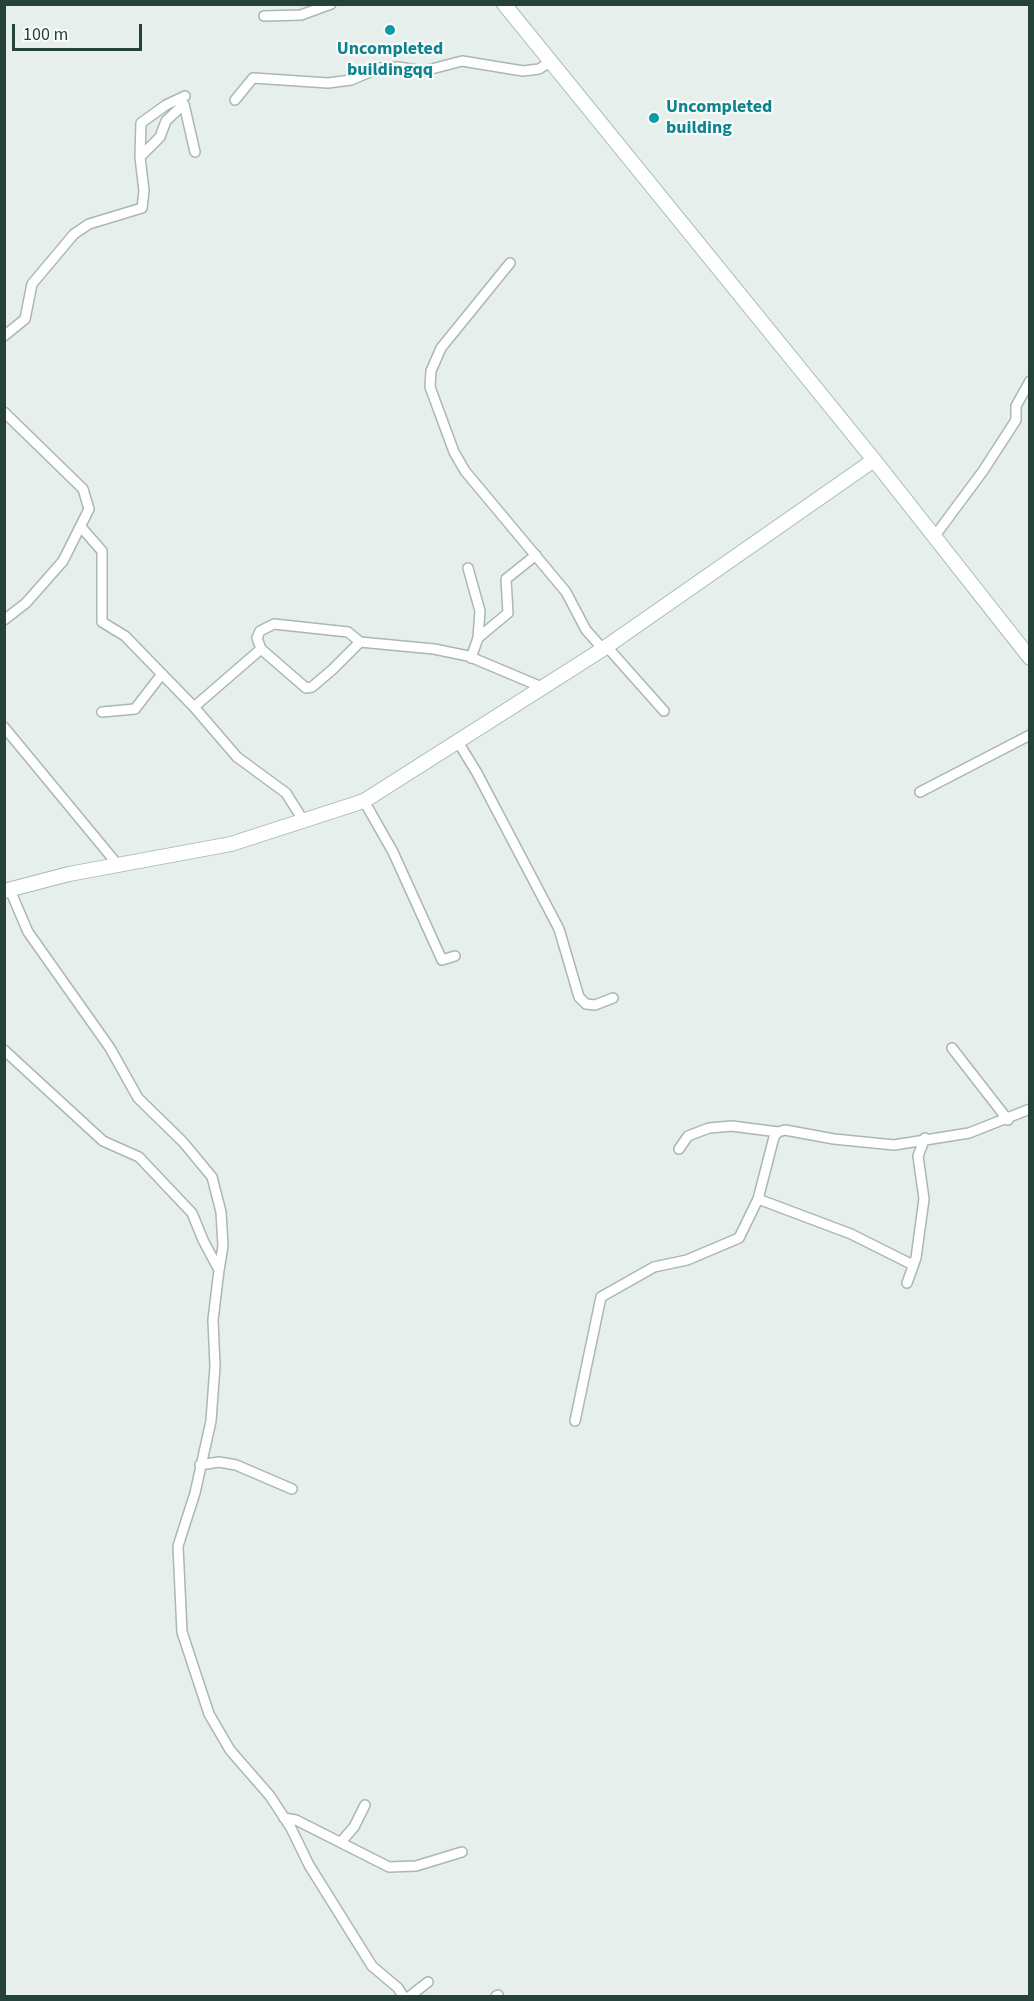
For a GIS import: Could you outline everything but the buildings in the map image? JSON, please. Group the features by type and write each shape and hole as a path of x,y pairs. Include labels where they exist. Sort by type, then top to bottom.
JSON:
{"street":[{"path":"264,16 301,15 331,4"},
{"path":"504,5 874,460 1029,658"},
{"path":"235,100 253,78 328,83 351,80 379,68 398,67 424,71 462,62 523,71 539,69 550,62"},
{"path":"4,336 25,319 32,284 74,234 89,224 142,208 144,191 140,157 141,123 166,105 185,96"},
{"path":"140,157 160,137 166,121 184,104 195,152"},
{"path":"510,263 441,348 431,371 429,387 449,442 465,471 566,592 586,630 608,648 664,711"},
{"path":"934,537 983,471 1016,420 1016,406 1029,381"},
{"path":"4,412 83,489 89,509 63,561 26,603 4,620"},
{"path":"403,1996 398,1988 372,1966 309,1865 270,1796 230,1750 209,1714 182,1632 178,1546 195,1493 211,1421 215,1366 213,1320 223,1246 220,1212 212,1177 183,1142 138,1098 110,1048 28,933 7,890 118,865 231,844 364,801 606,647 874,460"},
{"path":"81,527 102,551 102,622 117,629 194,707 237,757 286,794 303,820"},
{"path":"477,638 508,613 506,579 536,555"},
{"path":"468,568 480,611 477,638 471,658"},
{"path":"360,642 312,687 306,688 261,649 257,638 260,631 274,624 348,632 360,642 434,649 471,658 544,688"},
{"path":"194,707 261,649"},
{"path":"102,712 135,709 162,674"},
{"path":"4,727 118,865"},
{"path":"920,792 1029,735"},
{"path":"458,742 477,773 559,928 579,997 586,1004 595,1005 613,998"},
{"path":"364,801 393,852 442,960 455,956"},
{"path":"952,1048 1008,1120"},
{"path":"4,1050 103,1141 139,1157 192,1213 219,1270"},
{"path":"679,1149 688,1137 709,1128 732,1126 778,1132 785,1130 834,1139 894,1145 925,1138 969,1133 1008,1120 1029,1109"},
{"path":"575,1421 601,1297 654,1267 687,1260 739,1238 758,1199 774,1137 778,1132"},
{"path":"907,1283 913,1265 924,1198 918,1156 925,1138"},
{"path":"758,1199 851,1234 913,1265"},
{"path":"200,1465 219,1462 236,1465 292,1489"},
{"path":"341,1842 354,1827 365,1805"},
{"path":"284,1818 296,1820 389,1867 416,1866 462,1852"},
{"path":"410,1996 428,1982"}],"place":[{"name":"Uncompleted buildingqq","path":"390,30"},
{"name":"Uncompleted building","path":"654,118"}]}
